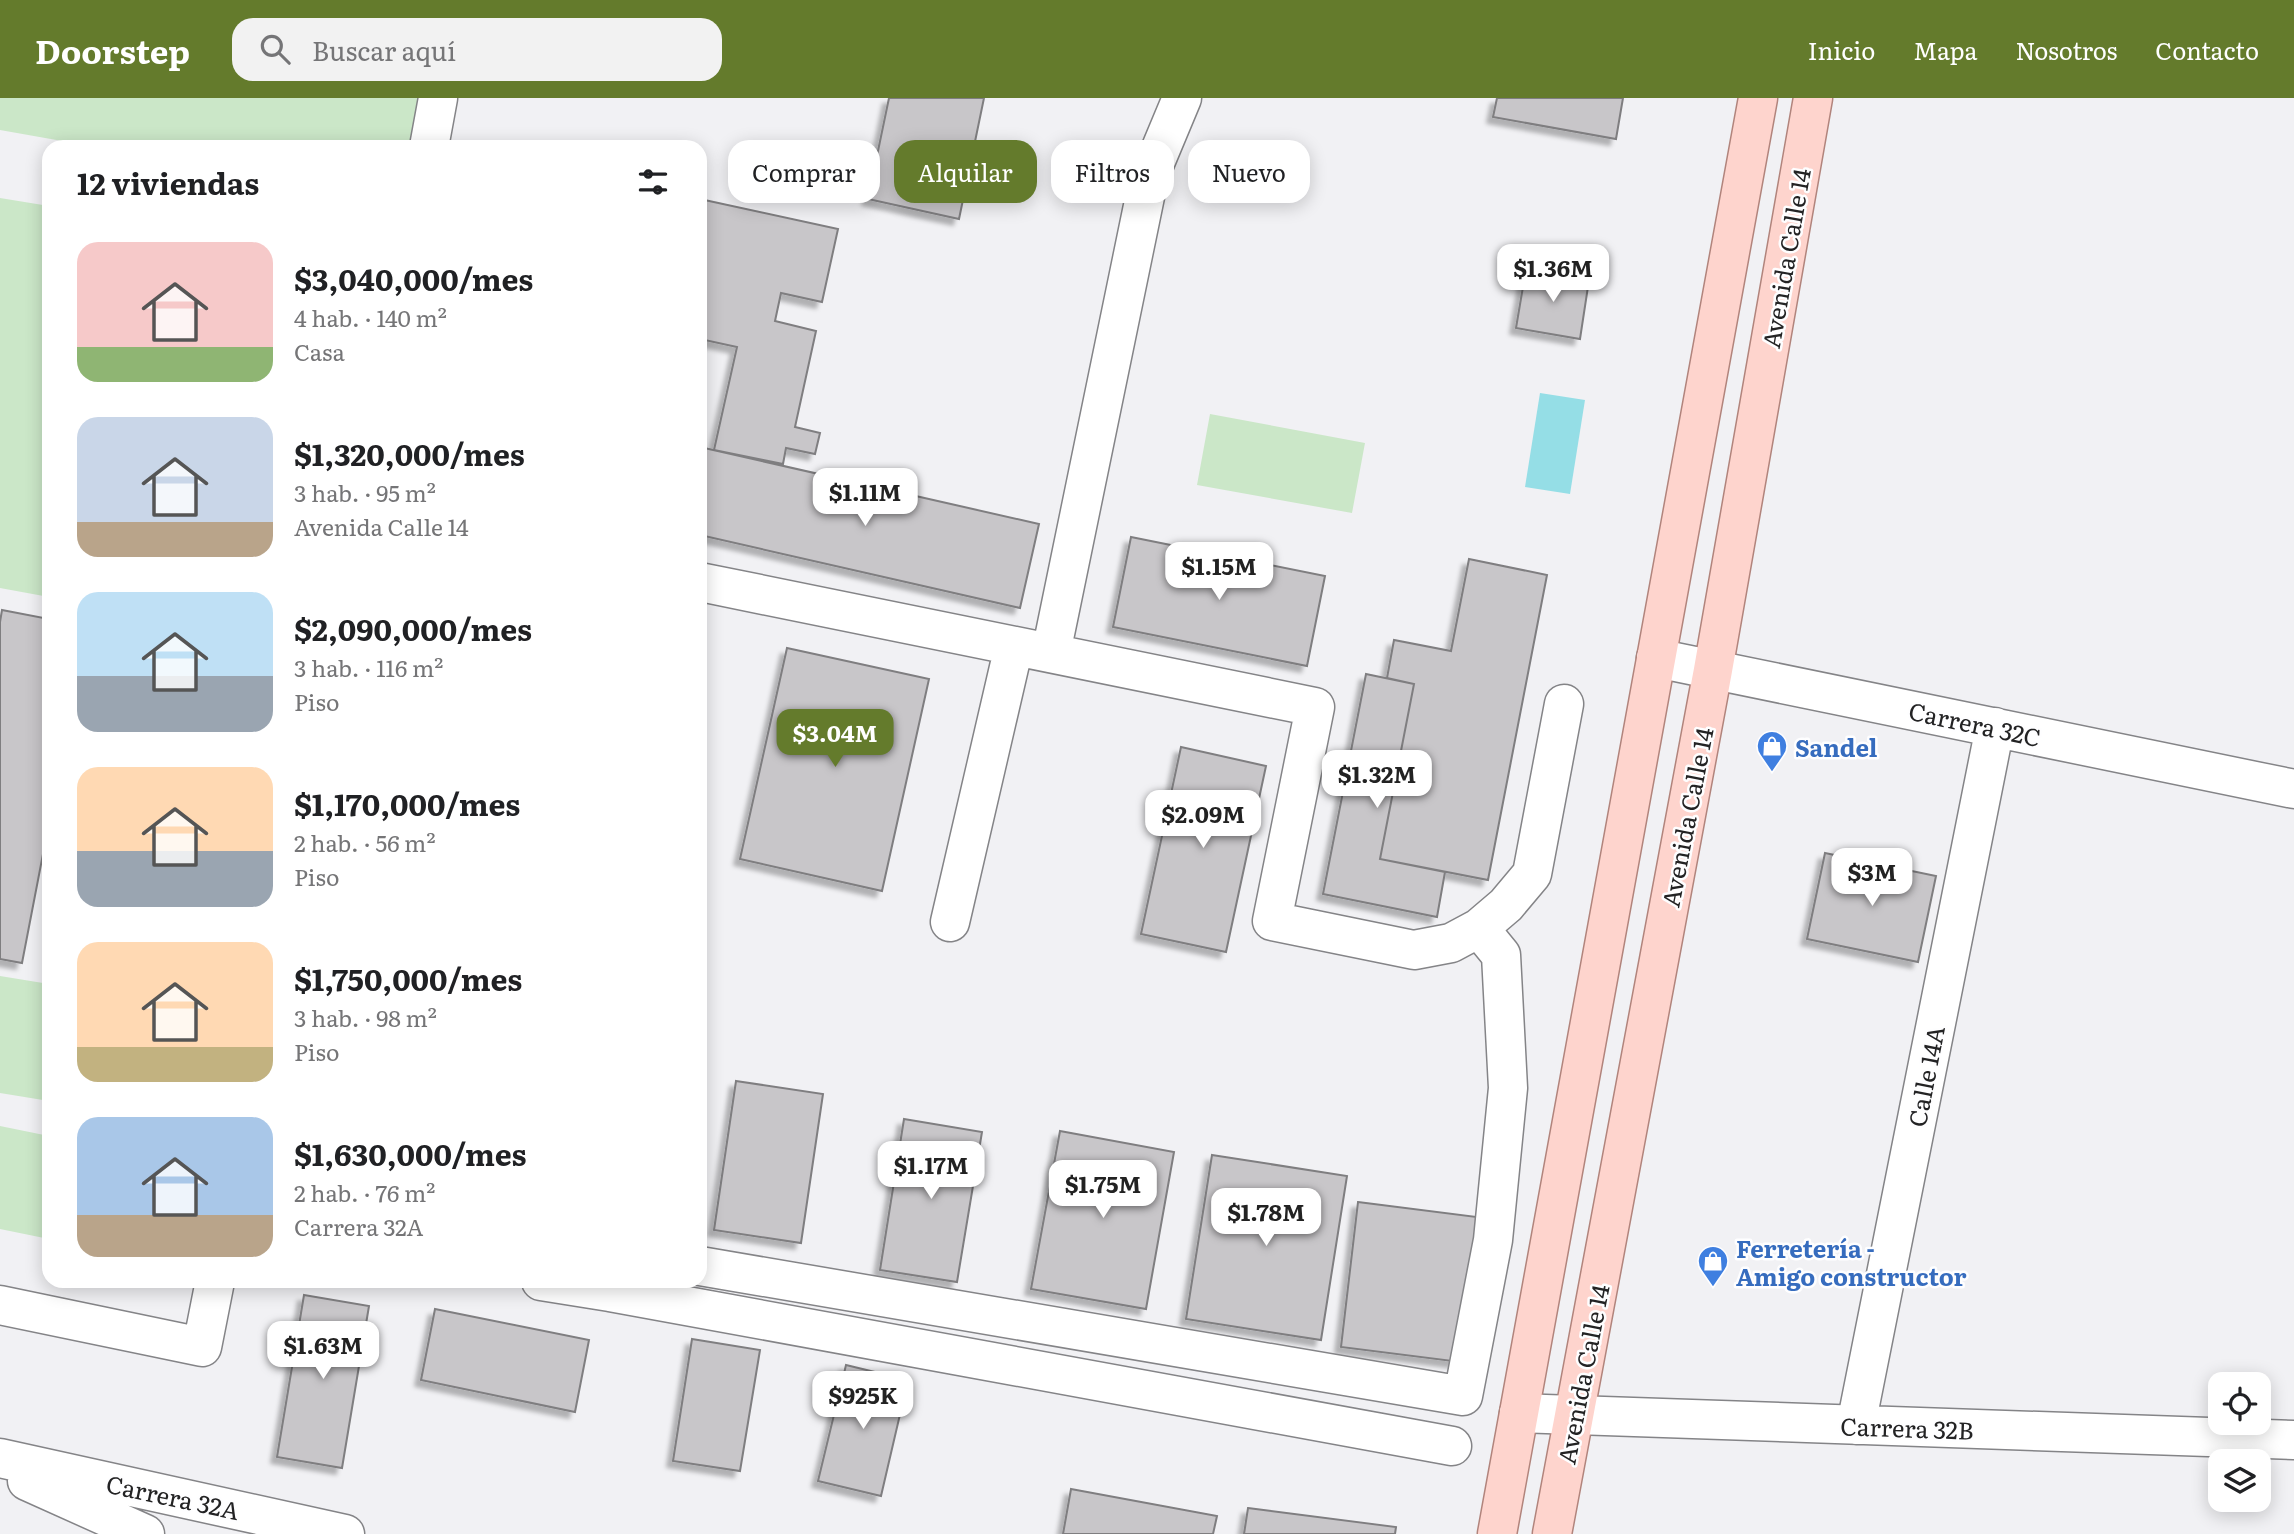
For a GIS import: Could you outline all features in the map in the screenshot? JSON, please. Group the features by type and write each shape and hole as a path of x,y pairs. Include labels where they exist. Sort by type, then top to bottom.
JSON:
{"main road":[{"path":"1497,1534 1758,98"},
{"name":"Avenida Calle 14","path":"1552,1534 1713,670 1813,98"}],"street":[{"path":"430,140 438,98"},
{"path":"1051,653 1149,177 1182,98"},
{"path":"707,583 1315,707 1272,921 1414,950 1451,943 1479,928 1506,905 1532,874 1564,704"},
{"path":"950,922 1014,646"},
{"name":"Carrera 32C","path":"1656,658 2294,789"},
{"name":"Calle 14A","path":"1856,1425 1994,727"},
{"path":"707,1267 1463,1396 1493,1240 1508,1088 1501,955 1479,928"},
{"path":"0,1305 202,1347 214,1288"},
{"path":"616,1288 1452,1446"},
{"name":"Carrera 32B","path":"1519,1413 2294,1440"},
{"name":"Carrera 32A","path":"0,1458 345,1534"},
{"name":"Carrera 32A","path":"0,1469 145,1534"}],"green space":[{"path":"0,98 428,98 421,140 56,140 0,130"},
{"path":"0,198 42,205 42,596 0,588"},
{"path":"1210,414 1365,443 1352,513 1197,485"},
{"path":"0,976 42,983 42,1100 0,1093"},
{"path":"0,1126 42,1135 42,1238 0,1229"}],"water":[{"path":"1540,393 1585,400 1570,494 1525,487"}],"building":[{"path":"889,98 984,98 975,140 894,140 894,203 962,203 959,219 880,202 880,141"},
{"path":"1497,98 1623,98 1616,139 1493,117"},
{"path":"707,201 838,229 822,302 781,293 775,321 816,331 795,427 820,433 815,454 786,448 783,464 714,450 737,347 707,341"},
{"path":"1526,269 1589,280 1580,339 1516,328"},
{"path":"707,449 1039,524 1020,608 707,537"},
{"path":"1131,537 1325,576 1307,666 1113,627"},
{"path":"1469,559 1547,575 1488,880 1380,859 1414,684 1387,678 1394,640 1451,651"},
{"path":"2,610 42,618 42,859 22,963 0,959"},
{"path":"787,648 929,679 882,891 740,859"},
{"path":"1366,674 1414,684 1380,859 1445,872 1437,917 1323,894"},
{"path":"1181,747 1266,766 1226,952 1141,934"},
{"path":"1825,853 1936,876 1918,962 1807,939"},
{"path":"736,1081 823,1094 801,1243 714,1230"},
{"path":"904,1119 982,1132 957,1282 880,1270"},
{"path":"1060,1131 1174,1152 1146,1309 1031,1289"},
{"path":"1212,1155 1347,1176 1321,1340 1186,1319"},
{"path":"1358,1202 1477,1217 1460,1362 1341,1347"},
{"path":"304,1295 369,1306 342,1468 277,1457"},
{"path":"435,1309 589,1340 575,1412 421,1380"},
{"path":"692,1339 760,1350 740,1471 673,1461"},
{"path":"846,1365 908,1380 881,1496 818,1481"},
{"path":"1071,1489 1217,1516 1213,1534 1063,1534"},
{"path":"1248,1508 1396,1527 1395,1534 1244,1534"}],"place":[{"name":"Sandel","path":"1772,773"},
{"name":"Ferretería - Amigo constructor","path":"1713,1288"}]}
